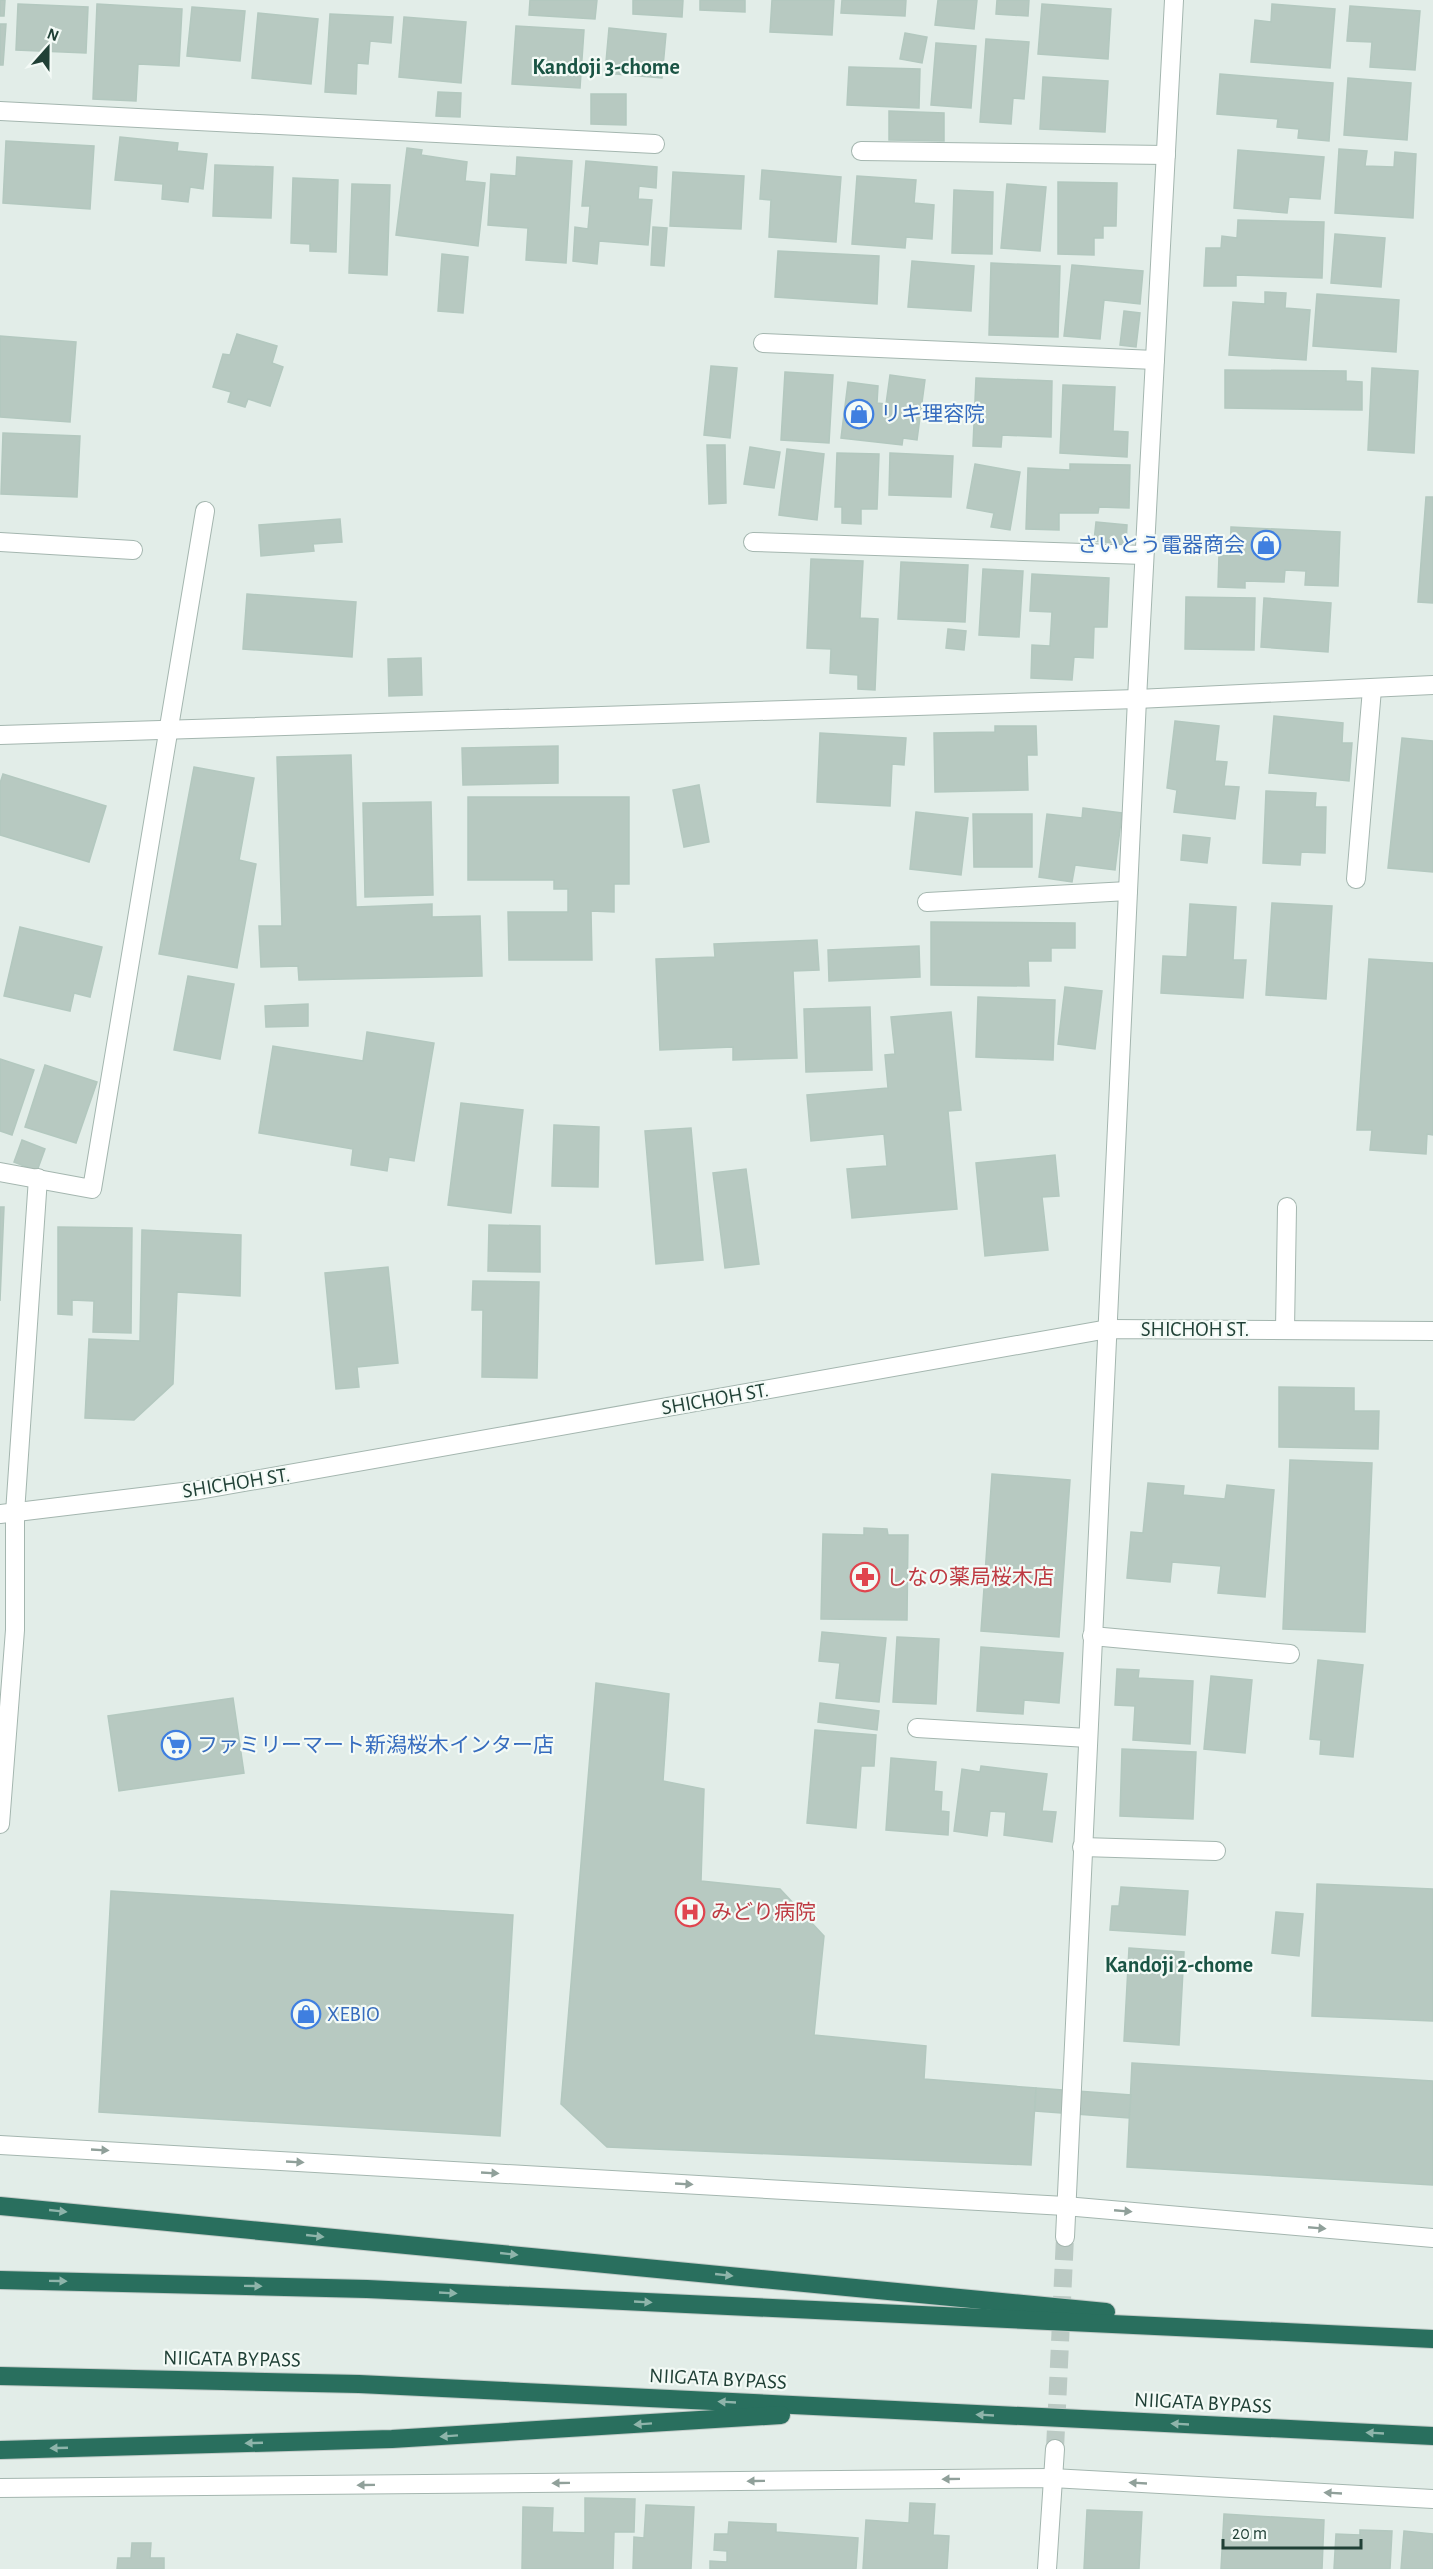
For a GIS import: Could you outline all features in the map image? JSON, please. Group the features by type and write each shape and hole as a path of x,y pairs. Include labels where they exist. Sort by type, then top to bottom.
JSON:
{"highway":[{"path":"0,2206 1335,2334"},
{"path":"0,2280 366,2289 1433,2339"},
{"name":"NIIGATA BYPASS","path":"0,2376 359,2384 1433,2436"},
{"path":"0,2450 392,2439 869,2409"}],"street":[{"path":"1065,2237 1144,555 1174,0"},
{"path":"0,111 655,144"},
{"path":"861,151 1166,155"},
{"path":"763,343 1155,360"},
{"path":"0,1173 92,1189 205,511"},
{"path":"0,542 133,550"},
{"path":"753,542 1144,555"},
{"path":"0,735 1137,699 1433,685"},
{"path":"1356,879 1372,689"},
{"path":"927,902 1128,891"},
{"path":"0,1824 15,1630 8,1513 38,1178"},
{"path":"1284,1330 1287,1208"},
{"name":"SHICHOH ST.","path":"8,1513 199,1490 1108,1329 1433,1331"},
{"path":"1092,1636 1290,1654"},
{"path":"916,1728 1088,1738"},
{"path":"1082,1847 1216,1851"},
{"path":"0,2145 1065,2206 1433,2238"},
{"path":"1047,2569 1055,2449"},
{"path":"0,2488 1052,2478 1433,2499"}],"building":[{"path":"0,0 5,0 4,16 0,16"},
{"path":"530,0 597,0 595,19 529,15"},
{"path":"633,0 683,0 682,17 633,14"},
{"path":"700,0 745,0 745,12 700,10"},
{"path":"772,0 834,0 832,35 770,32"},
{"path":"842,0 906,0 905,16 841,13"},
{"path":"938,0 977,0 974,29 935,25"},
{"path":"997,0 1029,0 1028,16 996,14"},
{"path":"18,4 88,7 86,53 16,50"},
{"path":"97,4 182,9 179,66 138,64 136,101 93,99"},
{"path":"1042,4 1111,9 1108,59 1038,54"},
{"path":"1272,4 1335,9 1330,68 1251,62 1255,20 1271,22"},
{"path":"1350,6 1420,11 1415,70 1370,67 1372,42 1347,41"},
{"path":"192,7 245,11 240,61 187,56"},
{"path":"258,13 318,19 311,84 252,78"},
{"path":"330,14 393,17 391,43 370,41 368,64 357,63 356,94 325,92"},
{"path":"404,17 466,22 461,83 399,77"},
{"path":"0,24 6,24 3,65 0,65"},
{"path":"516,26 584,30 580,88 512,84"},
{"path":"609,28 666,34 662,78 605,73"},
{"path":"905,33 927,37 922,63 900,59"},
{"path":"986,39 1029,42 1024,99 1013,98 1011,124 980,122"},
{"path":"936,43 976,46 971,108 931,105"},
{"path":"849,67 920,69 919,108 847,105"},
{"path":"1220,74 1333,83 1329,141 1298,138 1299,129 1277,127 1278,119 1217,114"},
{"path":"1043,77 1108,81 1105,132 1040,129"},
{"path":"1348,78 1411,83 1407,140 1344,135"},
{"path":"438,92 461,93 460,117 436,116"},
{"path":"591,94 626,94 626,125 591,124"},
{"path":"889,111 944,113 944,141 889,140"},
{"path":"120,137 178,143 177,151 207,154 203,189 190,187 188,202 162,199 163,184 115,180"},
{"path":"6,141 94,146 90,209 3,203"},
{"path":"407,148 422,150 421,155 467,162 465,181 485,183 478,246 396,235"},
{"path":"1339,149 1367,151 1365,166 1394,167 1395,152 1416,154 1413,218 1335,213"},
{"path":"1238,150 1324,157 1320,199 1289,197 1287,213 1234,208"},
{"path":"517,157 572,161 566,263 526,260 528,228 488,225 491,174 516,176"},
{"path":"586,161 657,167 656,188 639,186 638,199 652,200 648,245 599,241 597,264 573,261 575,227 588,229 590,206 582,206"},
{"path":"215,165 273,167 271,218 213,216"},
{"path":"762,170 841,177 836,242 769,237 771,200 760,199"},
{"path":"673,172 744,176 741,229 670,226"},
{"path":"857,176 916,180 914,203 934,205 932,239 906,237 905,248 852,244"},
{"path":"293,178 338,180 336,252 310,251 310,244 291,243"},
{"path":"1058,182 1117,183 1116,226 1103,226 1103,238 1094,238 1094,255 1058,254"},
{"path":"352,184 390,185 387,275 349,273"},
{"path":"1007,184 1046,187 1040,251 1001,248"},
{"path":"954,190 993,192 992,254 952,253"},
{"path":"1238,220 1324,222 1322,278 1236,275 1236,286 1204,286 1206,248 1221,248 1222,236 1237,238"},
{"path":"653,227 667,228 664,266 651,265"},
{"path":"1335,234 1385,238 1381,287 1331,283"},
{"path":"778,251 879,256 877,304 775,297"},
{"path":"442,254 468,257 463,313 438,311"},
{"path":"912,261 974,266 971,311 908,307"},
{"path":"991,263 1060,266 1058,337 989,335"},
{"path":"1072,265 1143,271 1140,304 1104,300 1100,339 1064,336"},
{"path":"1265,292 1286,293 1285,308 1310,310 1306,360 1229,355 1233,302 1265,304"},
{"path":"1317,294 1399,300 1396,352 1313,346"},
{"path":"1124,311 1140,313 1136,347 1120,345"},
{"path":"237,334 277,346 272,363 283,367 270,406 248,399 245,407 228,402 231,392 213,387 223,354 230,355"},
{"path":"0,336 76,342 70,422 0,417"},
{"path":"711,366 737,368 730,438 704,435"},
{"path":"1372,368 1418,371 1414,453 1368,450"},
{"path":"1225,370 1346,371 1346,381 1362,382 1362,410 1225,408"},
{"path":"785,372 833,375 829,443 781,440"},
{"path":"890,375 925,380 917,440 903,438 902,445 841,438 848,382 878,386 877,403 886,404"},
{"path":"976,378 1052,381 1051,437 1002,435 1001,447 973,446"},
{"path":"1063,385 1115,387 1113,431 1128,432 1127,457 1060,453"},
{"path":"3,433 80,436 77,497 1,494"},
{"path":"707,445 725,445 726,503 709,504"},
{"path":"750,447 780,452 774,488 744,484"},
{"path":"787,449 824,454 817,520 779,515"},
{"path":"837,453 879,454 877,509 861,509 861,524 842,523 842,507 835,507"},
{"path":"890,453 953,456 951,497 889,495"},
{"path":"975,464 1020,472 1010,530 991,527 994,513 967,508"},
{"path":"1070,464 1130,465 1129,508 1099,507 1098,513 1059,513 1059,530 1026,529 1028,468 1070,470"},
{"path":"1426,497 1433,497 1433,603 1418,602"},
{"path":"340,519 342,542 313,544 314,551 261,556 259,525"},
{"path":"1096,522 1127,525 1126,544 1094,541"},
{"path":"1231,527 1340,532 1338,586 1305,585 1306,571 1285,570 1284,582 1245,581 1245,588 1218,587 1219,555 1230,556"},
{"path":"811,559 863,561 860,618 878,619 875,690 858,689 858,675 830,673 831,649 807,648"},
{"path":"901,562 968,565 965,622 898,619"},
{"path":"983,569 1023,571 1019,637 979,635"},
{"path":"1032,574 1109,578 1107,627 1094,627 1093,658 1074,657 1072,680 1031,678 1032,645 1050,646 1052,612 1030,611"},
{"path":"247,594 356,602 352,657 243,649"},
{"path":"1186,597 1255,598 1254,650 1185,649"},
{"path":"1264,598 1331,603 1328,652 1261,647"},
{"path":"948,629 966,631 964,650 946,648"},
{"path":"421,658 422,695 389,696 388,659"},
{"path":"1274,716 1343,723 1342,743 1352,743 1349,781 1269,773"},
{"path":"1175,721 1219,726 1215,761 1227,762 1224,786 1239,787 1235,819 1174,812 1177,790 1167,788"},
{"path":"995,726 1036,726 1037,755 1027,755 1028,790 935,792 934,733 995,732"},
{"path":"820,733 906,738 904,765 892,764 890,806 817,802"},
{"path":"1402,738 1433,741 1433,872 1388,868"},
{"path":"558,746 558,783 463,785 462,748"},
{"path":"351,755 356,907 432,904 432,917 480,916 482,976 299,980 298,966 261,967 259,926 282,926 277,757"},
{"path":"194,767 254,778 239,860 256,864 237,968 159,954"},
{"path":"3,774 106,806 89,862 0,835 0,783"},
{"path":"699,785 709,842 684,847 673,790"},
{"path":"1266,791 1316,793 1315,807 1326,807 1325,853 1301,852 1300,865 1263,863"},
{"path":"468,797 629,797 629,884 614,884 614,912 591,911 592,960 509,960 508,912 568,912 568,889 554,889 554,880 468,880"},
{"path":"431,802 433,895 365,897 363,803"},
{"path":"1083,808 1122,813 1115,870 1075,865 1072,882 1039,877 1047,814 1082,818"},
{"path":"916,812 968,818 961,875 910,869"},
{"path":"973,814 1032,814 1032,867 974,867"},
{"path":"1183,835 1210,838 1207,863 1181,860"},
{"path":"1272,903 1332,906 1326,999 1266,995"},
{"path":"1190,904 1236,907 1233,960 1246,960 1243,998 1161,993 1163,956 1187,957"},
{"path":"931,922 1075,923 1075,948 1051,948 1051,961 1028,961 1029,986 931,985"},
{"path":"20,927 102,947 90,997 74,993 70,1011 4,996"},
{"path":"817,940 819,970 793,971 797,1058 733,1060 733,1047 660,1050 656,959 715,957 714,944"},
{"path":"919,946 920,977 829,981 828,950"},
{"path":"1369,959 1433,963 1433,1135 1427,1134 1426,1154 1370,1150 1372,1130 1357,1130"},
{"path":"188,976 234,984 220,1059 174,1050"},
{"path":"1065,987 1102,991 1095,1049 1058,1044"},
{"path":"978,997 1055,1000 1053,1060 976,1057"},
{"path":"308,1004 308,1026 266,1027 265,1006"},
{"path":"870,1007 872,1070 806,1072 804,1009"},
{"path":"951,1012 961,1110 948,1111 957,1209 852,1218 847,1169 887,1166 884,1134 811,1141 807,1095 888,1088 885,1055 895,1054 891,1017"},
{"path":"367,1032 434,1043 414,1161 389,1157 387,1171 351,1165 353,1149 259,1133 273,1046 363,1061"},
{"path":"0,1059 34,1070 12,1135 0,1131"},
{"path":"45,1065 97,1082 76,1143 25,1127"},
{"path":"461,1103 523,1110 511,1213 448,1205"},
{"path":"554,1125 599,1127 598,1187 552,1186"},
{"path":"691,1128 703,1260 656,1264 645,1131"},
{"path":"22,1140 45,1149 37,1171 14,1162"},
{"path":"1055,1155 1059,1196 1042,1197 1048,1250 985,1256 976,1163"},
{"path":"746,1169 759,1264 725,1268 713,1173"},
{"path":"0,1207 4,1207 0,1301"},
{"path":"489,1225 540,1226 540,1272 488,1271"},
{"path":"58,1227 132,1228 131,1333 93,1332 94,1301 72,1300 72,1315 58,1314"},
{"path":"142,1230 241,1235 240,1296 177,1292 173,1384 134,1420 85,1418 89,1339 140,1341"},
{"path":"388,1267 398,1363 357,1367 359,1387 336,1389 325,1273"},
{"path":"473,1281 539,1282 537,1378 482,1377 483,1310 472,1310"},
{"path":"1279,1387 1354,1388 1354,1411 1379,1411 1378,1449 1279,1447"},
{"path":"1290,1460 1372,1463 1365,1632 1283,1629"},
{"path":"992,1474 1070,1480 1059,1637 981,1631"},
{"path":"1148,1483 1184,1486 1183,1495 1225,1499 1227,1485 1274,1490 1265,1597 1218,1593 1221,1566 1172,1562 1170,1582 1127,1578 1131,1532 1143,1533"},
{"name":"しなの薬局桜木店","path":"864,1528 887,1529 888,1535 908,1535 907,1620 821,1619 823,1534 864,1535"},
{"path":"822,1632 886,1638 879,1702 836,1698 840,1663 819,1661"},
{"path":"897,1637 939,1639 936,1704 893,1702"},
{"path":"981,1647 1063,1653 1059,1703 1024,1700 1023,1714 977,1711"},
{"path":"1318,1660 1363,1665 1353,1757 1320,1754 1321,1740 1310,1739"},
{"path":"1117,1669 1139,1670 1138,1678 1193,1681 1190,1744 1133,1740 1135,1706 1115,1705"},
{"path":"1211,1676 1252,1680 1245,1753 1204,1749"},
{"name":"みどり病院","path":"596,1683 669,1694 663,1781 704,1789 701,1881 780,1889 824,1936 814,2035 926,2046 924,2079 1036,2088 1031,2165 607,2147 561,2104"},
{"name":"ファミリーマート新潟桜木インター店","path":"233,1698 244,1773 119,1791 108,1716"},
{"path":"820,1703 879,1711 877,1730 818,1722"},
{"path":"815,1730 876,1735 874,1766 861,1766 856,1828 807,1823"},
{"path":"1122,1749 1196,1752 1193,1819 1120,1816"},
{"path":"891,1758 936,1762 934,1791 942,1792 941,1811 949,1812 948,1835 886,1830"},
{"path":"981,1766 1047,1774 1042,1811 1056,1812 1052,1842 1004,1835 1006,1812 990,1811 987,1836 954,1831 962,1769 980,1772"},
{"path":"1317,1884 1433,1889 1433,2021 1312,2016"},
{"path":"1121,1887 1188,1891 1185,1935 1110,1930 1112,1906 1119,1906"},
{"name":"XEBIO","path":"111,1891 513,1915 500,2136 99,2112"},
{"path":"1276,1912 1303,1914 1299,1956 1272,1953"},
{"path":"1129,1948 1184,1952 1179,2045 1124,2041"},
{"path":"1132,2063 1433,2081 1433,2185 1127,2167"},
{"path":"1036,2088 1131,2095 1129,2118 1035,2111"},
{"path":"585,2498 635,2499 634,2532 614,2532 613,2569 522,2569 523,2507 553,2508 552,2532 585,2533"},
{"path":"910,2503 935,2504 933,2535 949,2536 947,2569 863,2569 866,2520 909,2523"},
{"path":"646,2505 694,2507 691,2569 633,2569 634,2537 644,2538"},
{"path":"1087,2510 1142,2512 1139,2569 1084,2569"},
{"path":"1224,2514 1324,2520 1322,2569 1221,2569"},
{"path":"729,2522 776,2524 776,2532 858,2538 856,2569 710,2569 710,2561 727,2562 727,2551 714,2550 715,2534 728,2534"},
{"path":"1360,2530 1392,2531 1390,2569 1334,2569 1336,2534 1360,2535"},
{"path":"1404,2531 1433,2534 1433,2569 1401,2569"},
{"path":"132,2543 151,2543 150,2558 164,2558 164,2569 117,2569 118,2558 131,2558"}],"tunnel":[{"path":"1055,2449 1065,2237"}],"place":[{"name":"リキ理容院","path":"859,414"},
{"name":"さいとう電器商会","path":"1266,545"},
{"name":"しなの薬局桜木店","path":"865,1577"},
{"name":"ファミリーマート新潟桜木インター店","path":"176,1745"},
{"name":"みどり病院","path":"690,1912"},
{"name":"XEBIO","path":"306,2014"}],"district":[{"name":"Kandoji 3-chome","path":"606,67"},
{"name":"Kandoji 2-chome","path":"1179,1965"}]}
